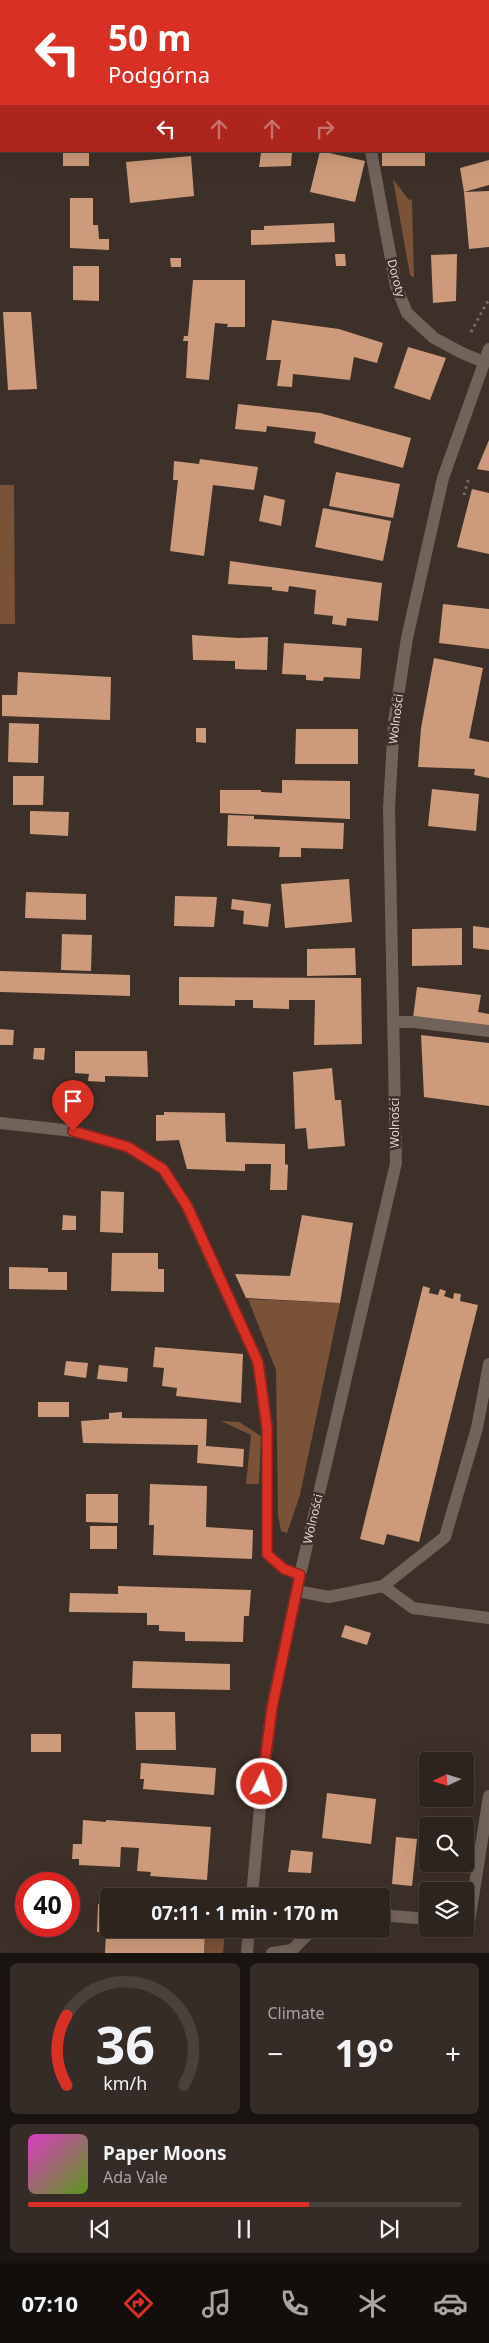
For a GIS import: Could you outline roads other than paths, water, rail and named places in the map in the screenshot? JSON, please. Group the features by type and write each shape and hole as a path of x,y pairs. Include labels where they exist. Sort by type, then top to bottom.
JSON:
{"street":[{"name":"Doroty","path":"371,152 396,286 407,313 434,338 484,362"},
{"name":"Wolności","path":"253,1888 266,1745 272,1708 300,1575 394,1172 396,1115 389,808 394,722 410,620 441,486 489,349"},
{"path":"393,1022 414,1022 489,1031"},
{"path":"0,1123 73,1131 91,1136 128,1147 163,1169 187,1206 258,1362 267,1428 267,1554 284,1569 300,1575"},
{"path":"297,1591 329,1597 383,1586 445,1538 477,1428 489,1364"},
{"path":"383,1586 412,1608 489,1618"},
{"path":"474,1886 489,1796"},
{"path":"390,1916 419,1918"},
{"path":"247,1953 248,1938"},
{"path":"272,1953 292,1950 304,1938"}]}
